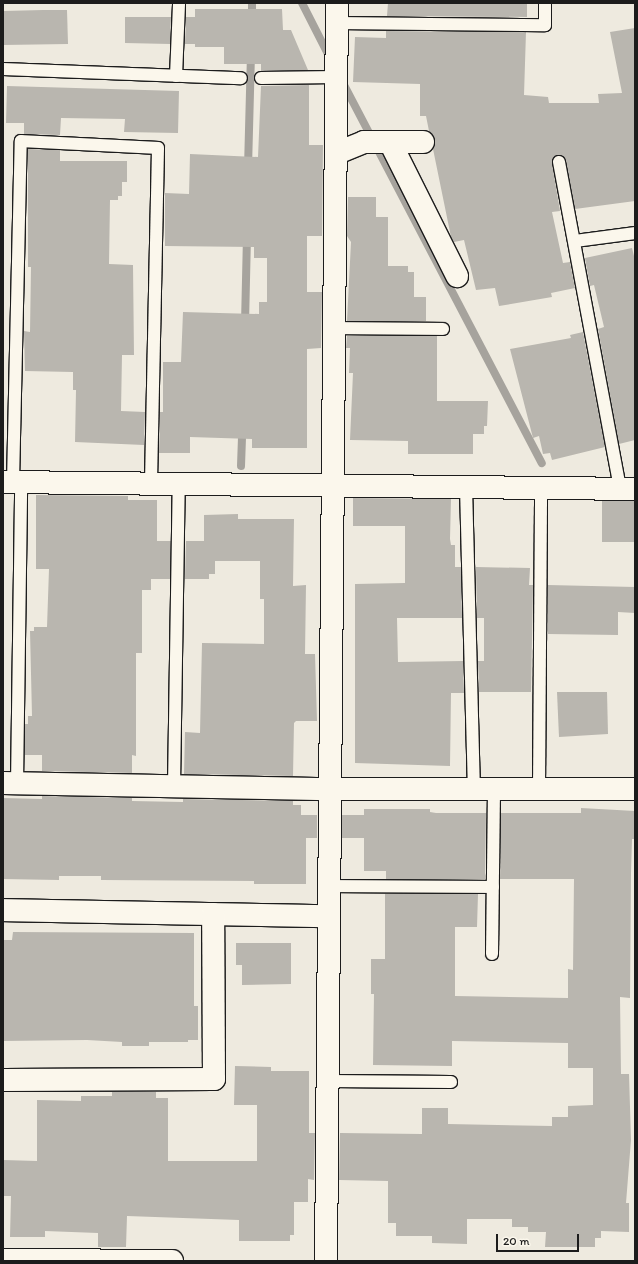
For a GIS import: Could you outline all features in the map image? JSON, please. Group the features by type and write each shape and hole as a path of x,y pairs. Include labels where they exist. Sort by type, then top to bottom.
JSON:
{"street":[{"path":"326,1261 337,13"},
{"path":"336,152 364,142 423,142"},
{"path":"390,142 457,276"},
{"path":"12,482 628,489"},
{"path":"10,784 330,789 635,789"},
{"path":"3,910 329,916"},
{"path":"3,1080 214,1079 213,914"},
{"path":"3,1260 172,1261"}],"lane":[{"path":"176,76 179,3"},
{"path":"337,13 545,25 545,3"},
{"path":"3,69 241,78"},
{"path":"261,78 336,77"},
{"path":"10,784 12,482 21,140 158,148 151,484"},
{"path":"559,162 628,489"},
{"path":"575,241 635,232"},
{"path":"334,328 443,329"},
{"path":"174,786 178,484"},
{"path":"466,487 484,789 493,887 492,954"},
{"path":"539,789 541,488"},
{"path":"329,886 493,887"},
{"path":"328,1082 451,1082"}],"building":[{"path":"388,3 527,3 527,17 387,16"},
{"path":"195,9 282,9 283,30 291,30 308,70 261,71 261,64 224,64 224,47 195,47 195,44 185,44 186,17 195,17"},
{"path":"67,10 68,44 3,45 3,11"},
{"path":"125,17 171,17 170,44 125,43"},
{"path":"635,28 635,201 575,209 566,160 562,155 554,156 552,163 560,211 552,212 563,263 570,262 575,288 551,293 552,297 499,306 495,288 476,290 464,240 454,242 451,237 433,149 435,142 429,131 426,116 420,116 420,84 353,82 355,37 386,38 386,31 526,32 524,95 548,97 549,103 599,103 598,94 622,93 610,32"},
{"path":"309,85 309,145 323,145 322,236 307,236 307,292 322,292 321,348 307,349 307,448 252,448 252,439 190,437 190,453 159,453 160,412 163,412 163,362 181,362 183,312 259,314 259,302 267,302 267,258 254,258 254,247 165,246 165,193 189,194 190,154 258,157 261,86"},
{"path":"7,86 179,91 178,133 124,132 125,119 61,118 60,135 24,134 24,123 6,123"},
{"path":"28,149 60,150 60,161 127,161 127,182 122,182 122,196 118,196 118,200 110,200 109,264 133,265 134,355 122,355 121,411 145,412 144,445 75,442 76,390 73,390 73,372 25,371 24,331 30,332 31,267 28,267"},
{"path":"348,197 376,197 376,217 388,217 388,266 408,266 408,272 414,272 414,297 426,297 426,321 347,321 351,242 347,236"},
{"path":"632,248 635,260 635,440 619,444 598,329 604,327 594,285 590,286 585,258"},
{"path":"583,332 605,447 552,460 550,453 543,454 539,436 533,438 510,349 571,338 570,335"},
{"path":"347,336 437,336 437,401 488,401 487,426 484,426 484,434 473,434 473,454 408,454 408,441 350,440 353,373 349,373 350,348 346,348"},
{"path":"36,495 128,496 128,500 157,500 157,541 171,541 170,579 151,579 151,590 142,590 142,653 136,653 136,756 132,755 132,773 42,771 42,755 25,755 25,724 28,724 28,716 32,716 30,631 34,631 34,627 47,627 49,569 36,569"},
{"path":"353,498 451,499 450,539 451,545 455,545 455,567 461,567 462,618 397,618 398,662 463,661 464,693 451,693 450,766 355,763 355,584 405,583 405,526 353,526"},
{"path":"602,501 635,501 635,542 602,542"},
{"path":"238,514 238,519 294,519 293,586 306,585 305,654 315,654 317,721 296,721 294,723 293,776 184,774 185,732 200,733 202,643 264,644 264,599 260,599 260,561 215,561 215,574 209,574 209,579 185,579 186,541 204,541 204,515"},
{"path":"476,567 530,568 529,585 533,585 531,692 479,692 478,661 484,661 484,618 477,618"},
{"path":"548,585 635,587 635,613 618,612 618,635 548,634"},
{"path":"557,692 607,692 608,734 559,737"},
{"path":"42,796 132,798 132,801 183,802 183,799 293,801 293,805 301,805 301,815 317,815 317,838 306,838 306,884 254,884 254,881 101,880 101,876 59,876 59,880 3,879 3,798 42,799"},
{"path":"581,808 635,811 635,839 632,839 631,873 630,998 620,997 621,1074 629,1074 631,1140 626,1203 629,1203 629,1232 601,1231 601,1238 595,1238 595,1247 545,1247 546,1232 528,1232 528,1227 512,1227 512,1219 467,1219 467,1244 432,1243 432,1236 396,1236 396,1223 388,1223 388,1181 339,1180 340,1133 422,1134 422,1108 448,1108 448,1124 552,1126 552,1117 568,1117 568,1106 593,1105 593,1068 568,1068 568,1043 452,1041 452,1066 373,1065 374,994 371,994 371,959 385,959 385,894 478,894 477,927 455,927 455,996 568,998 568,969 573,970 574,879 500,879 501,813 581,813"},
{"path":"364,809 430,809 430,812 436,813 486,813 485,879 386,879 386,871 364,871 364,838 342,838 342,815 364,815"},
{"path":"13,932 194,933 194,1006 198,1006 198,1040 188,1040 188,1042 149,1042 149,1046 122,1046 122,1042 87,1040 3,1041 3,940 12,940"},
{"path":"236,943 291,943 291,984 242,985 242,965 236,965"},
{"path":"235,1066 271,1067 271,1071 309,1071 309,1133 315,1133 314,1180 308,1179 308,1202 294,1202 294,1235 290,1235 290,1241 239,1241 239,1220 127,1216 126,1247 98,1247 98,1233 45,1231 45,1237 10,1237 11,1196 3,1196 3,1160 37,1161 37,1100 81,1101 81,1096 112,1096 112,1092 156,1092 156,1098 168,1098 168,1161 257,1161 257,1105 234,1105"}],"waterway":[{"path":"252,3 252,20"},
{"path":"302,3 330,58"},
{"path":"248,168 251,53"},
{"path":"343,83 542,463"},
{"path":"245,324 247,237"},
{"path":"241,466 242,429"}]}
